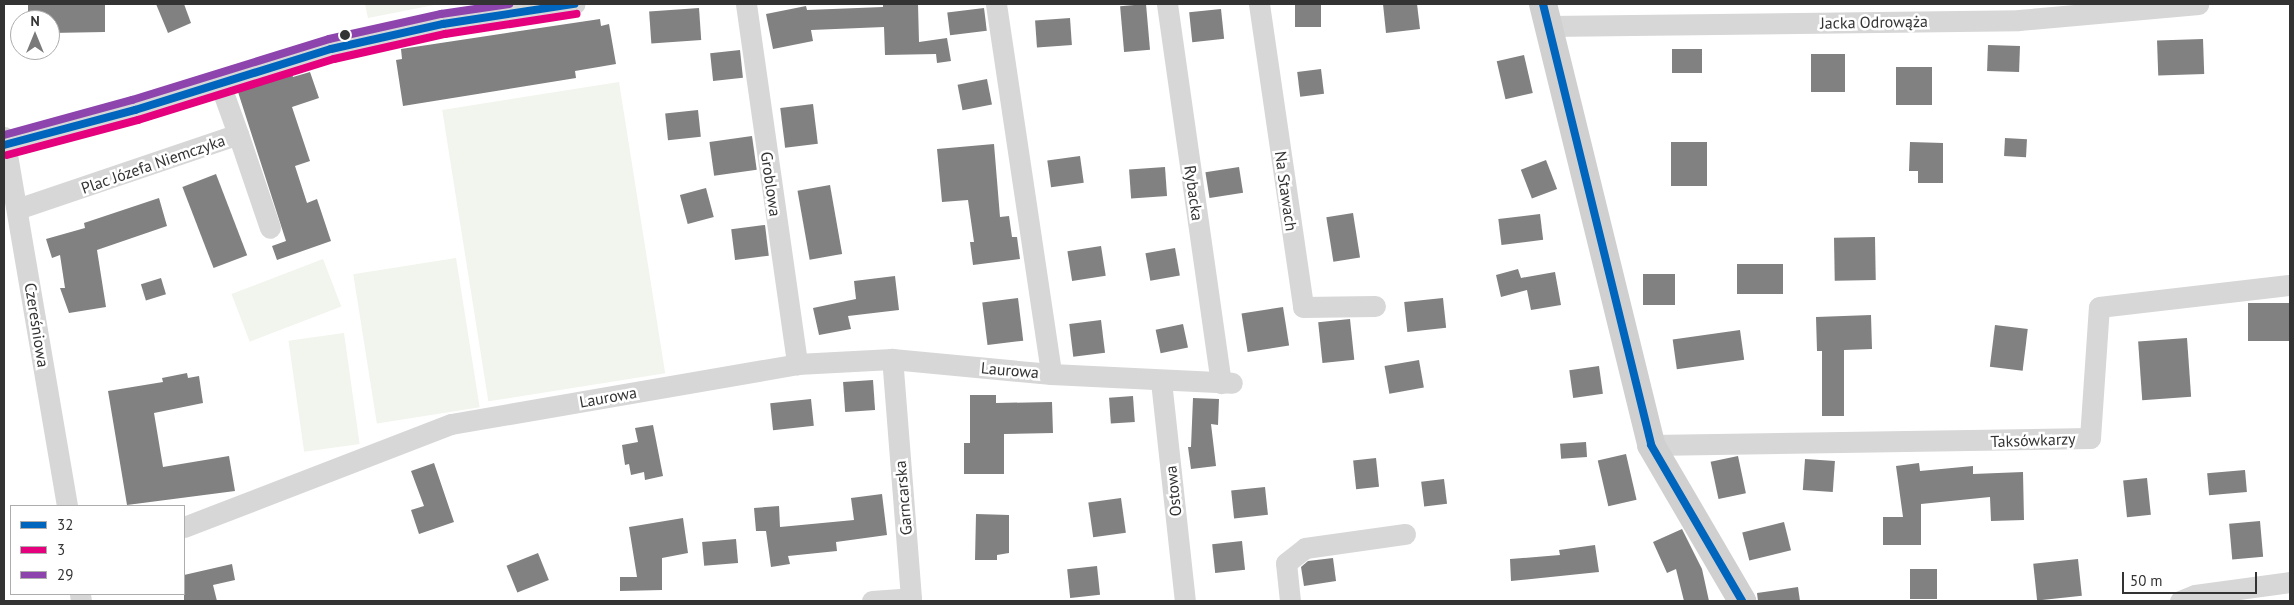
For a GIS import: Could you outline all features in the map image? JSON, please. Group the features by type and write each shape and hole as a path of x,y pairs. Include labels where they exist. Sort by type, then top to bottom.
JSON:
{"street":[{"path":"4,142 220,84 357,43 453,22 574,4"},
{"name":"Groblowa","path":"746,4 797,364"},
{"name":"Laurowa","path":"996,4 1051,374"},
{"name":"Rybacka","path":"1167,4 1226,383"},
{"name":"Na Stawach","path":"1259,4 1303,307 1375,306"},
{"name":"Jacka Odrowąża","path":"1546,15 2019,20 2198,4"},
{"path":"1546,15 1652,445 1742,601"},
{"name":"Plac Józefa Niemczyka","path":"17,209 238,134 220,84"},
{"path":"238,134 270,228"},
{"name":"Czereśniowa","path":"4,142 67,505"},
{"name":"Taksówkarzy","path":"1652,445 2090,438 2099,307 2290,285"},
{"name":"Laurowa","path":"185,528 451,424 797,364 892,359 1051,374 1226,383"},
{"name":"Garncarska","path":"872,601 911,598 892,359"},
{"name":"Ostowa","path":"1161,381 1185,601"},
{"path":"1290,601 1286,563 1305,548 1405,534"},
{"path":"2180,601 2195,595 2290,582"}],"shaded area":[{"path":"365,4 439,4 368,18"},
{"path":"619,82 665,373 488,401 442,110"},
{"path":"456,258 480,407 377,423 353,274"},
{"path":"323,259 341,307 250,342 232,294"},
{"path":"344,333 360,444 304,452 289,341"}],"building":[{"path":"28,4 105,4 105,32 60,33 60,10 28,10"},
{"path":"156,4 184,4 191,23 168,33"},
{"path":"883,4 918,4 919,42 947,38 951,61 937,63 936,54 885,55 884,27 811,30 813,41 773,49 766,14 806,6 807,10 883,7"},
{"path":"1146,4 1150,50 1124,52 1120,6"},
{"path":"1295,4 1321,4 1321,27 1295,27"},
{"path":"1383,4 1417,4 1420,29 1386,33"},
{"path":"699,8 701,40 651,43 649,11"},
{"path":"984,8 987,31 950,35 947,13"},
{"path":"1221,9 1224,39 1192,42 1189,12"},
{"path":"1070,18 1072,45 1037,47 1035,20"},
{"path":"600,19 601,26 609,24 616,64 575,71 576,78 403,106 396,60 402,59 401,49"},
{"path":"2203,39 2204,74 2158,76 2157,41"},
{"path":"1988,45 2020,46 2019,72 1987,71"},
{"path":"1672,49 1702,49 1702,73 1672,73"},
{"path":"740,50 743,78 713,81 710,53"},
{"path":"1811,54 1845,54 1845,92 1811,92"},
{"path":"1524,55 1533,93 1505,99 1497,61"},
{"path":"1896,67 1932,67 1932,105 1896,105"},
{"path":"1321,69 1324,94 1300,97 1297,72"},
{"path":"310,72 319,98 292,107 310,161 295,166 307,203 317,199 331,241 277,260 272,246 286,241 238,92 292,74 293,77"},
{"path":"987,79 992,105 963,110 958,85"},
{"path":"813,104 818,144 785,148 780,108"},
{"path":"698,110 701,137 668,140 665,113"},
{"path":"752,136 757,170 714,176 709,142"},
{"path":"2005,138 2027,139 2026,157 2004,156"},
{"path":"1671,142 1707,142 1707,186 1671,186"},
{"path":"1910,142 1943,143 1943,183 1918,183 1918,171 1909,171"},
{"path":"994,144 1000,217 1009,216 1012,237 1017,237 1020,259 973,265 970,242 974,242 968,200 942,202 937,149"},
{"path":"1080,156 1084,183 1051,187 1047,161"},
{"path":"1546,160 1557,189 1532,199 1521,170"},
{"path":"1165,167 1167,196 1131,198 1129,170"},
{"path":"1239,167 1243,193 1209,198 1205,172"},
{"path":"216,174 247,255 214,268 182,187"},
{"path":"830,185 842,254 810,260 798,191"},
{"path":"706,188 714,217 688,224 680,195"},
{"path":"159,198 167,226 97,250 106,307 69,313 60,288 65,288 60,255 52,258 46,239 85,228 84,223"},
{"path":"1353,213 1360,257 1333,262 1326,217"},
{"path":"1540,214 1543,240 1501,245 1498,219"},
{"path":"765,225 769,256 735,260 731,229"},
{"path":"1875,237 1876,280 1835,281 1834,238"},
{"path":"1101,246 1106,276 1072,281 1067,251"},
{"path":"1175,248 1180,276 1150,281 1145,253"},
{"path":"1737,264 1783,264 1783,294 1737,294"},
{"path":"1518,269 1521,278 1555,272 1561,305 1531,310 1527,290 1501,297 1496,275"},
{"path":"1643,274 1675,274 1675,305 1643,305"},
{"path":"895,276 899,310 848,316 851,329 819,335 813,308 856,299 854,281"},
{"path":"161,278 166,294 146,300 141,284"},
{"path":"1018,298 1023,341 988,345 982,302"},
{"path":"1443,298 1446,328 1407,332 1404,302"},
{"path":"2248,303 2290,303 2290,341 2248,341"},
{"path":"1283,307 1289,346 1248,352 1242,314"},
{"path":"1871,315 1872,349 1844,350 1844,416 1822,416 1822,351 1817,351 1816,317"},
{"path":"1350,319 1354,360 1322,363 1318,322"},
{"path":"1101,320 1105,353 1073,357 1069,324"},
{"path":"1183,324 1188,347 1161,353 1156,330"},
{"path":"1995,325 2028,329 2023,371 1990,367"},
{"path":"1740,330 1744,360 1677,369 1673,339"},
{"path":"2187,338 2191,397 2142,400 2138,341"},
{"path":"1419,360 1424,388 1389,394 1385,366"},
{"path":"1599,366 1603,394 1573,398 1569,370"},
{"path":"187,373 188,378 199,376 203,403 154,413 163,467 229,456 235,491 127,505 108,391 163,382 162,378"},
{"path":"873,380 875,410 845,412 843,382"},
{"path":"970,395 996,395 996,403 1052,402 1053,433 1004,434 1004,474 964,474 964,443 970,443"},
{"path":"1133,396 1135,422 1111,424 1109,398"},
{"path":"1193,398 1219,399 1218,425 1211,424 1216,466 1191,469 1188,447 1191,447"},
{"path":"811,399 814,426 773,430 770,403"},
{"path":"653,425 663,476 645,480 644,472 631,475 629,464 625,465 622,445 638,442 635,428"},
{"path":"1586,442 1587,457 1561,459 1560,444"},
{"path":"1626,454 1637,500 1608,506 1598,461"},
{"path":"1738,456 1746,493 1719,499 1711,462"},
{"path":"1376,458 1379,487 1356,489 1353,460"},
{"path":"1805,459 1835,461 1833,492 1803,490"},
{"path":"434,463 454,522 419,534 411,510 424,506 411,471"},
{"path":"1919,463 1920,471 1973,466 1973,474 2023,472 2024,520 1991,521 1990,497 1921,504 1921,545 1883,545 1883,517 1903,517 1896,466"},
{"path":"2245,470 2247,492 2209,495 2207,473"},
{"path":"2147,478 2151,515 2127,517 2123,481"},
{"path":"1444,479 1447,504 1424,507 1421,482"},
{"path":"1265,487 1268,515 1234,518 1231,491"},
{"path":"882,494 887,535 836,542 837,551 788,556 790,564 771,567 766,531 756,531 754,508 779,506 780,527 854,520 851,498"},
{"path":"1121,498 1126,533 1093,537 1088,503"},
{"path":"976,514 1009,515 1009,553 997,555 997,560 975,560"},
{"path":"683,518 688,553 662,558 662,590 620,591 620,577 637,577 629,527"},
{"path":"2260,521 2263,557 2232,560 2229,524"},
{"path":"1784,522 1791,550 1749,561 1742,532"},
{"path":"1682,529 1702,569 1709,601 1684,601 1676,569 1667,573 1653,542"},
{"path":"736,539 738,563 704,566 702,542"},
{"path":"1242,541 1245,570 1215,573 1212,544"},
{"path":"1595,545 1599,572 1511,581 1510,559 1560,555 1559,550"},
{"path":"538,553 549,580 517,593 506,566"},
{"path":"1333,558 1336,581 1304,586 1301,567 1308,561"},
{"path":"2078,559 2082,596 2037,601 2033,564"},
{"path":"232,564 235,580 213,585 217,601 184,601 185,575"},
{"path":"1097,566 1100,595 1070,598 1067,569"},
{"path":"1910,569 1937,569 1937,599 1910,599"},
{"path":"1798,587 1800,601 1758,601 1757,593"}],"transit line":[{"name":"29","path":"4,135 132,100 329,39 441,14 509,4"},
{"name":"32","path":"4,145 135,110 331,49 443,24 574,4"},
{"name":"32","path":"1543,4 1651,445 1742,601"},
{"name":"3","path":"7,155 138,120 334,59 445,34 576,14"}]}
